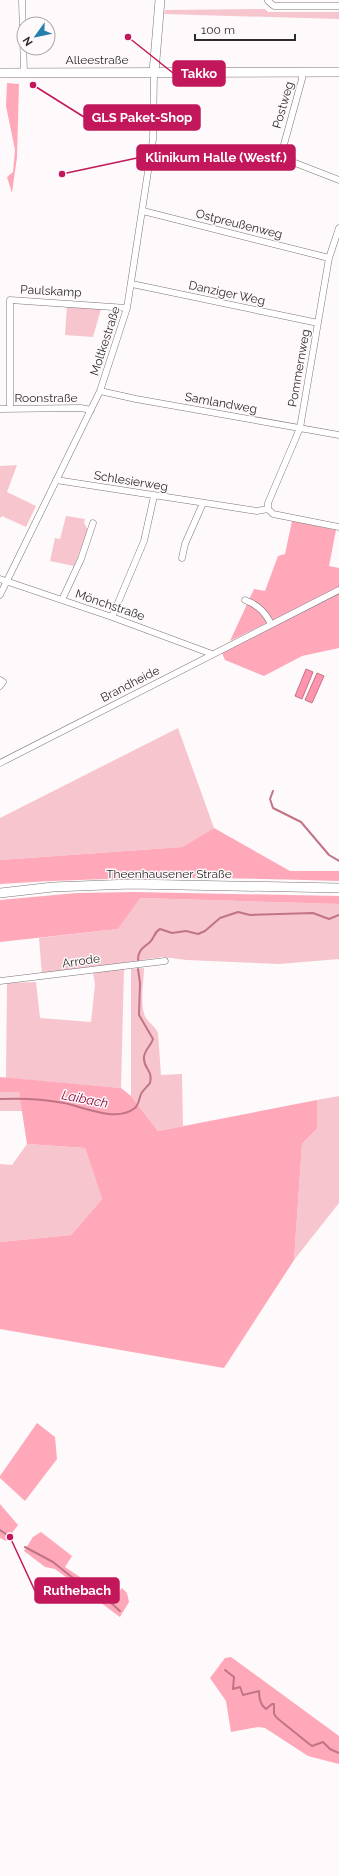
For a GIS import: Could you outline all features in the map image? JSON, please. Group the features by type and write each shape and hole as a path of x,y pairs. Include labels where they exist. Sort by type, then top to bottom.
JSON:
{"street":[{"path":"22,0 24,72"},
{"path":"154,72 160,0"},
{"path":"268,1 274,6 312,3 339,6"},
{"name":"Moltkestraße","path":"0,595 100,391 127,308 132,284 153,139 154,72"},
{"name":"Postweg","path":"302,72 302,79 283,148 284,155 290,161 339,180"},
{"name":"Alleestraße","path":"0,73 339,72"},
{"name":"Ostpreußenweg","path":"143,211 329,258"},
{"name":"Pommernweg","path":"268,509 268,503 300,428 329,258 339,228"},
{"name":"Danziger Weg","path":"132,284 318,323"},
{"name":"Paulskamp","path":"10,409 10,300 127,308"},
{"name":"Samlandweg","path":"100,391 136,399 339,435"},
{"name":"Roonstraße","path":"0,409 81,408 91,410"},
{"name":"Schlesierweg","path":"56,480 257,511 268,509 273,514 339,527"},
{"path":"112,617 144,541 154,496"},
{"path":"182,558 185,544 203,503"},
{"path":"62,600 81,559 93,524"},
{"name":"Mönchstraße","path":"0,579 112,617 212,654"},
{"name":"Brandheide","path":"0,763 339,590"},
{"path":"245,600 259,607 271,624"},
{"path":"0,680 3,682 0,686"},
{"name":"Theenhausener Straße","path":"0,893 52,887 131,884 339,888"},
{"name":"Arrode","path":"0,982 165,961"}],"shaded area":[{"path":"265,9 268,12 339,12 339,19 164,14 165,10"},
{"path":"7,83 19,84 17,157 12,193 7,177 13,172 15,150 6,106"},
{"path":"67,307 101,309 93,337 65,335"},
{"path":"17,465 7,492 36,506 26,527 2,516 0,518 0,466"},
{"path":"66,516 85,519 84,523 88,530 74,566 50,561 55,538 60,539"},
{"path":"292,521 336,530 329,566 339,568 339,588 230,641 254,589 265,591 278,556 285,554"},
{"path":"339,593 339,648 302,656 264,676 225,660 222,653"},
{"path":"306,669 313,672 302,699 295,696"},
{"path":"317,673 324,676 312,703 305,700"},
{"path":"178,728 214,828 182,847 0,860 0,818"},
{"path":"214,828 290,871 339,871 339,881 127,878 0,884 0,860 182,847"},
{"path":"134,892 339,896 339,904 140,898 118,929 0,942 0,900 77,893"},
{"path":"139,898 339,904 339,959 279,964 187,960 162,957 42,975 39,938 118,929"},
{"path":"124,968 121,1088 6,1078 7,983 36,982 40,1018 91,1022 95,985 93,972"},
{"path":"144,968 142,994 143,1008 146,1018 158,1033 161,1075 182,1074 183,1126 158,1131 131,1096 131,969"},
{"path":"0,1077 121,1088 131,1096 158,1131 317,1100 317,1129 302,1144 294,1260 224,1368 0,1329 0,1242 71,1235 102,1199 85,1148 27,1144 19,1092 0,1092"},
{"path":"0,1092 19,1092 23,1111 0,1111"},
{"path":"339,1096 339,1203 294,1260 302,1144 317,1129 317,1100"},
{"path":"27,1144 85,1148 102,1199 71,1235 0,1242 0,1164 12,1165"},
{"path":"37,1423 55,1437 57,1459 25,1501 0,1478 0,1476"},
{"path":"0,1504 18,1525 6,1541 0,1538"},
{"path":"41,1532 72,1556 65,1567 113,1599 122,1588 127,1593 129,1602 120,1617 55,1569 45,1567 24,1551 33,1537"},
{"path":"231,1657 339,1736 339,1764 308,1756 265,1728 258,1727 231,1732 226,1701 210,1678 225,1658"}],"waterway":[{"path":"273,791 270,799 273,808 301,822 329,855 339,861"},
{"name":"Laibach","path":"138,960 140,951 150,942 160,929 172,933 186,931 198,934 205,931 220,918 238,912 250,915 313,913 329,919 339,915"},
{"name":"Laibach","path":"0,1099 32,1099 56,1102 109,1114 119,1114 135,1108 140,1096 150,1083 151,1079 144,1062 144,1056 153,1039 139,1015 140,983 138,969"},
{"path":"0,1530 10,1537"},
{"path":"25,1547 53,1562 78,1582 110,1602 120,1611"},
{"path":"225,1670 234,1677 233,1689 240,1687 243,1695 259,1691 262,1705 266,1709 274,1704 274,1714 277,1718 308,1743 312,1746 323,1742 330,1749 339,1753"}],"place":[{"name":"Takko","path":"128,37"},
{"name":"GLS Paket-Shop","path":"33,85"},
{"name":"Klinikum Halle (Westf.)","path":"62,174"},
{"name":"Ruthebach","path":"10,1537"}]}
